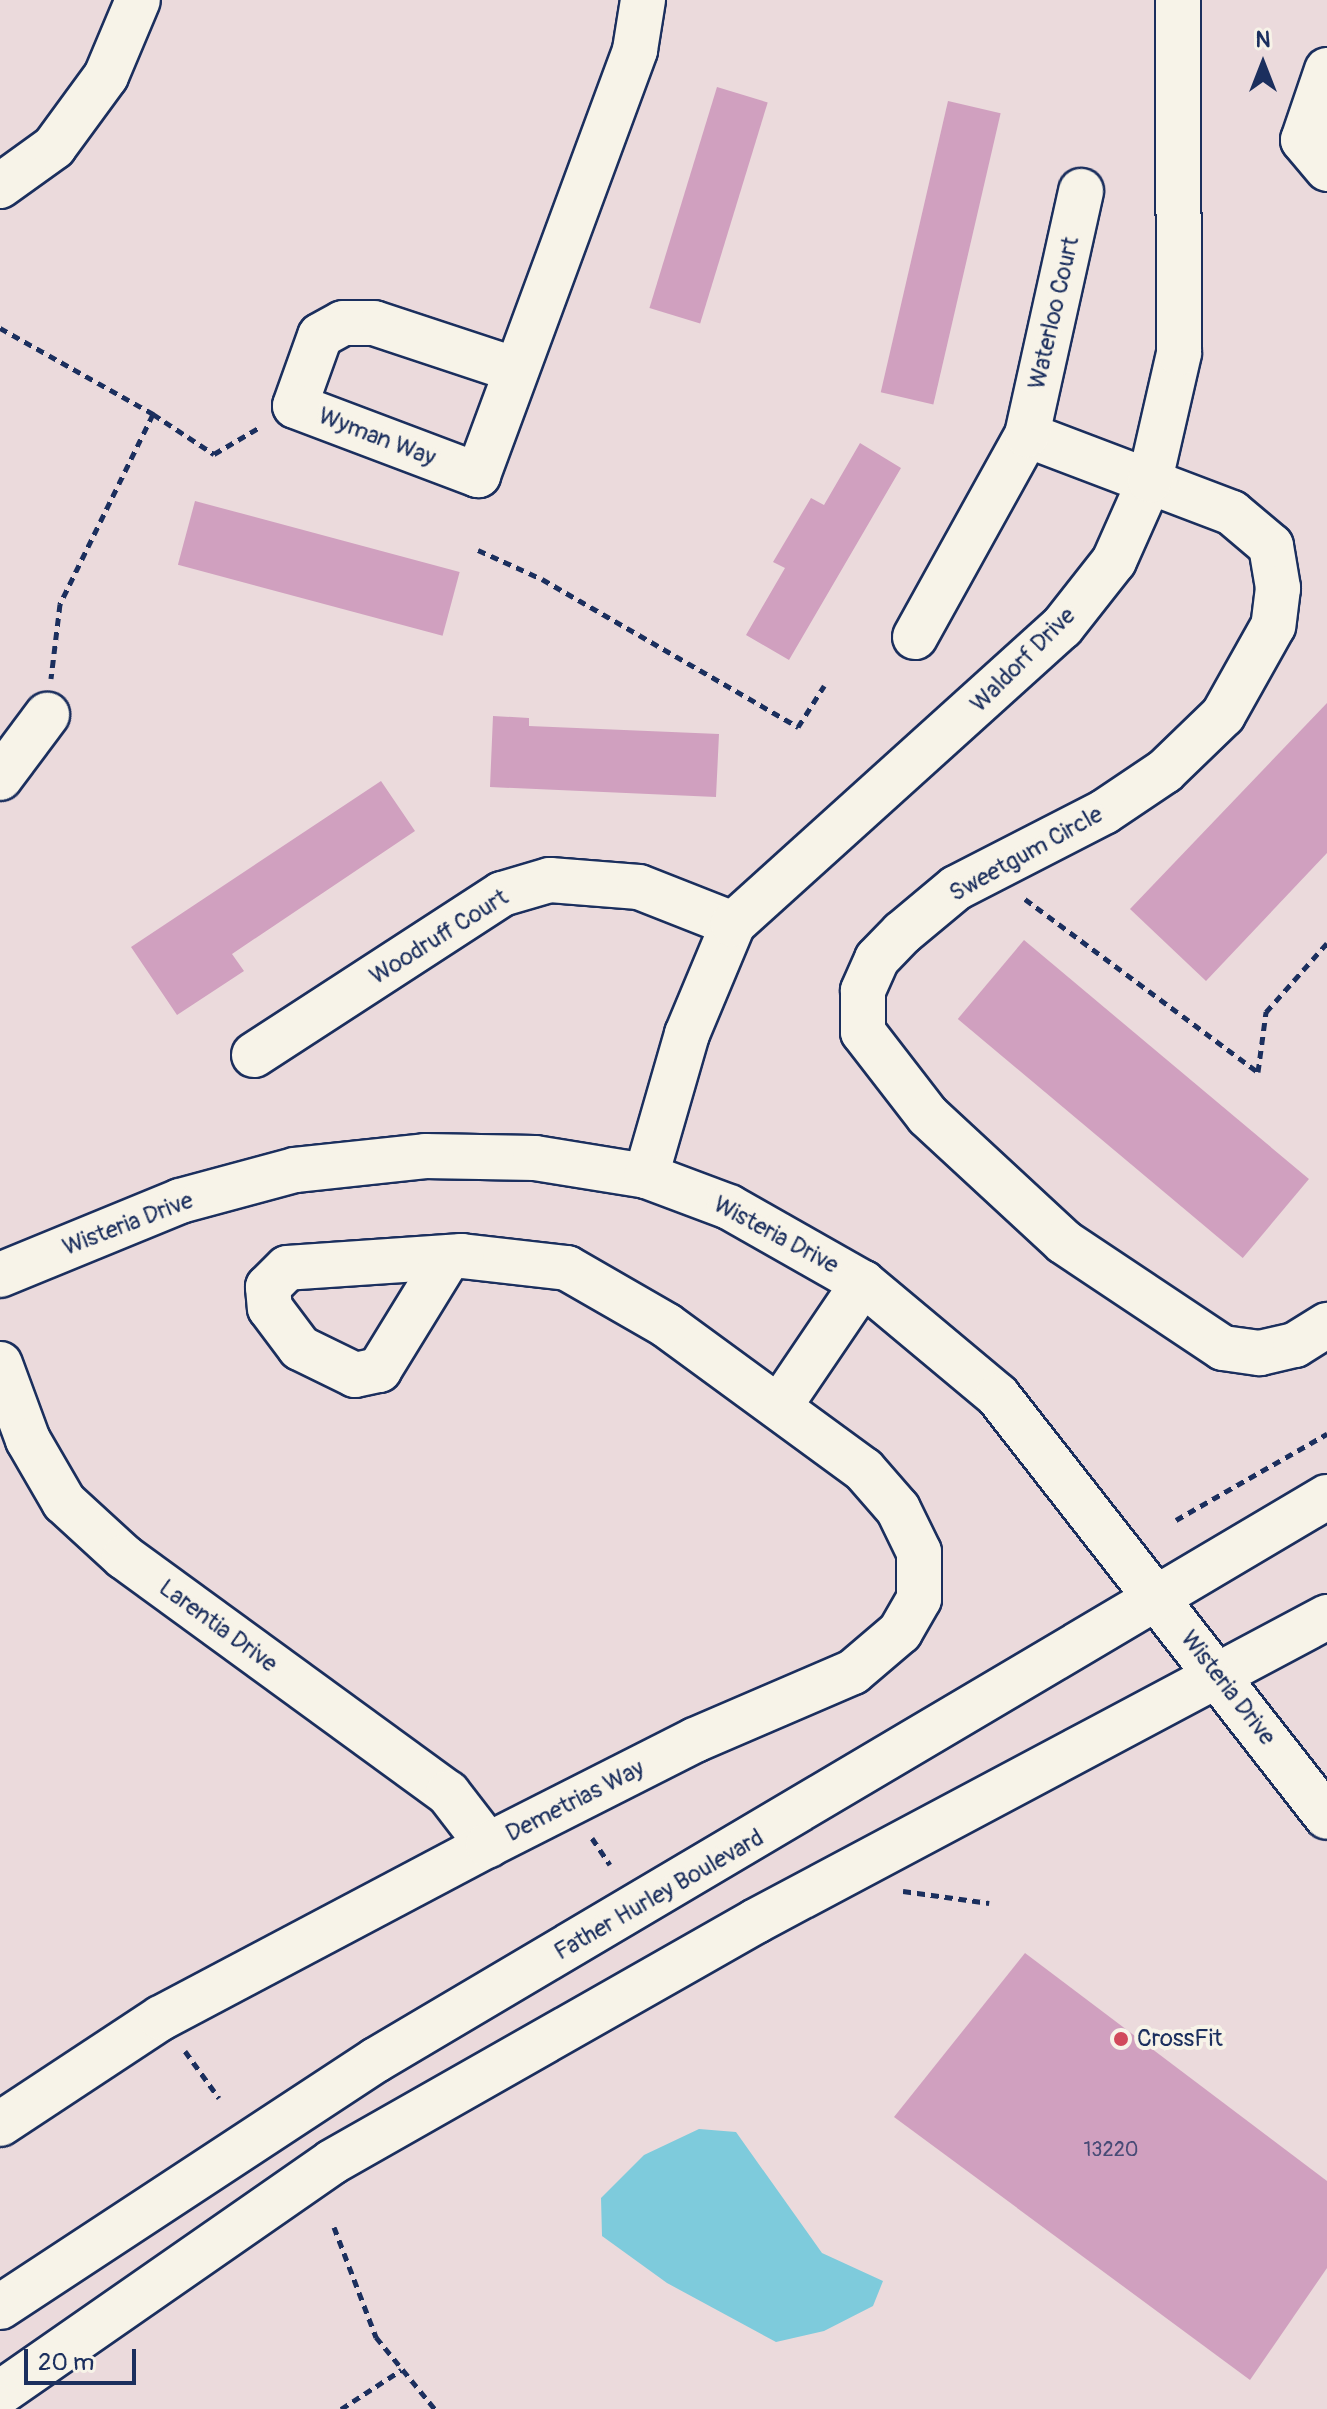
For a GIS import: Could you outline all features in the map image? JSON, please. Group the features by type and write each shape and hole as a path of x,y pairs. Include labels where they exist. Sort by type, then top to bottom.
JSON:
{"street":[{"path":"0,186 54,147 106,76 138,0"},
{"name":"Wyman Way","path":"513,369 374,323 343,323 320,336 295,406 478,475 513,369 635,50 643,0"},
{"name":"Waldorf Drive","path":"646,1176 687,1034 733,924 1062,627 1114,561 1150,480 1179,353 1178,0"},
{"path":"1327,70 1303,140 1327,169"},
{"name":"Waterloo Court","path":"915,637 1027,435 1081,191"},
{"path":"1027,435 1150,480"},
{"name":"Sweetgum Circle","path":"1150,480 1232,513 1271,546 1278,588 1273,626 1223,715 1165,771 1104,812 956,888 877,959 863,991 863,1032 885,1066 939,1127 1064,1242 1223,1348 1260,1353 1295,1345 1327,1325"},
{"path":"0,778 47,715"},
{"name":"Woodruff Court","path":"254,1055 502,894 550,880 639,887 733,924"},
{"name":"Wisteria Drive","path":"0,1275 180,1201 295,1170 425,1156 535,1158 646,1176 729,1207 863,1283 998,1396 1327,1817"},
{"name":"Demetrias Way","path":"0,2124 161,2018 488,1845 695,1740 853,1672 900,1632 919,1599 919,1552 898,1509 864,1470 666,1325 567,1268 448,1258"},
{"path":"779,1407 863,1283"},
{"name":"Larentia Drive","path":"0,1364 14,1443 64,1502 124,1557 448,1793 488,1845"},
{"name":"Father Hurley Boulevard","path":"0,2307 376,2060 1161,1601 1327,1497"},
{"path":"0,2393 332,2162 756,1921 1220,1678 1327,1617"}],"path":[{"path":"0,328 153,414 214,454 295,406"},
{"path":"47,715 60,604 153,414"},
{"path":"478,550 542,579 798,727 824,686"},
{"path":"988,872 1258,1072 1266,1012 1327,943"},
{"path":"1176,1520 1327,1434"},
{"path":"902,1891 989,1903"},
{"path":"161,2018 219,2098"},
{"path":"334,2227 376,2337 435,2409"},
{"path":"341,2409 401,2370"}],"water":[{"path":"699,2129 736,2132 822,2253 883,2281 873,2306 824,2331 776,2342 667,2283 602,2236 601,2198 644,2155"}],"building":[{"path":"717,87 768,102 700,323 649,308"},
{"path":"948,101 1001,113 933,404 881,392"},
{"path":"860,443 901,468 789,660 746,635 785,568 773,562 811,498 824,505"},
{"path":"195,501 460,572 443,636 178,565"},
{"path":"1327,703 1327,853 1206,981 1130,909"},
{"path":"493,716 529,718 529,726 719,734 716,797 490,787"},
{"path":"381,781 415,831 232,954 244,971 177,1015 131,947"},
{"path":"1024,940 1309,1179 1243,1258 958,1019"},
{"path":"1025,1953 1327,2181 1327,2268 1250,2380 894,2117"}],"place":[{"name":"CrossFit","path":"1121,2039"}]}
